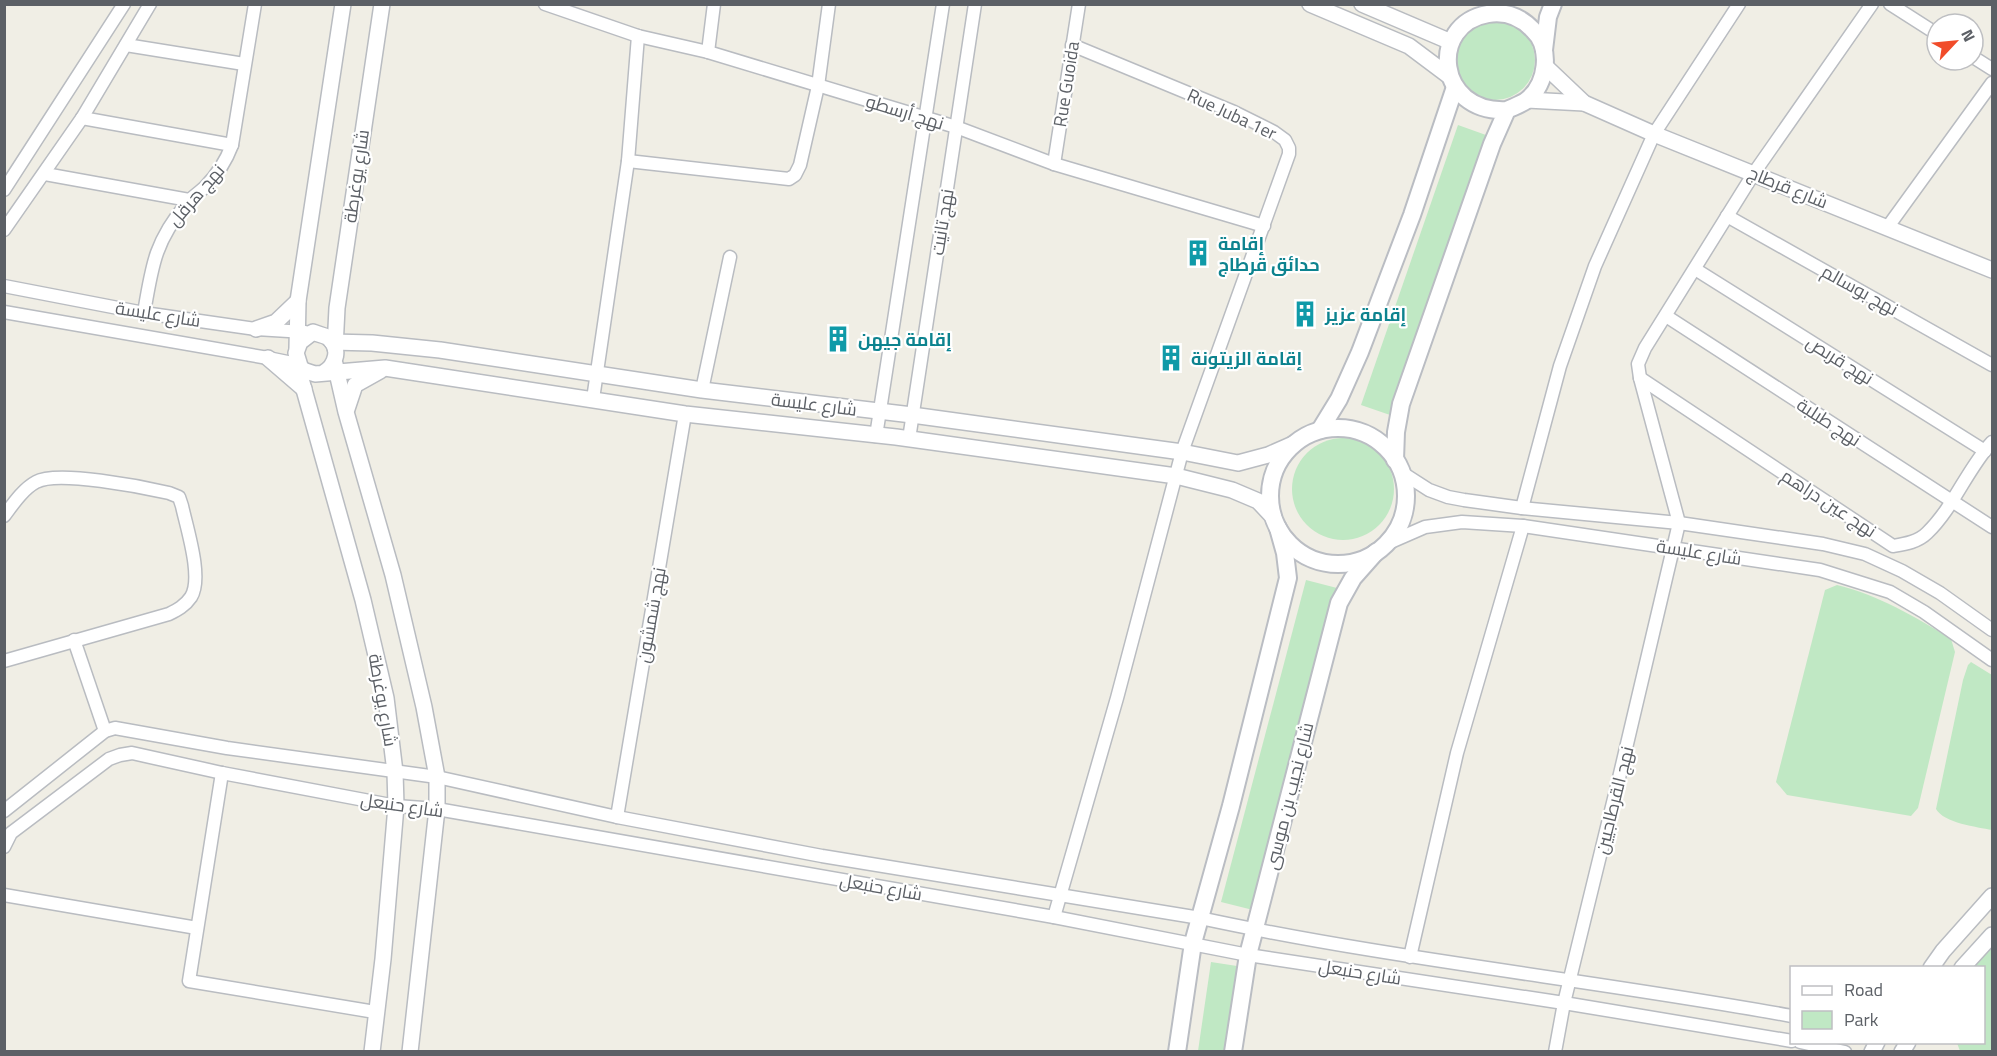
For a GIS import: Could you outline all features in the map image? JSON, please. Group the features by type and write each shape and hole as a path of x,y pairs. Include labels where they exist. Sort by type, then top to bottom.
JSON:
{"main road":[{"path":"1545,59 1536,32 1520,18 1483,10 1462,26 1451,42 1447,58 1452,81 1464,98 1477,106 1492,110 1507,110 1527,100 1540,85 1545,59 1548,17 1553,4"},
{"path":"1320,430 1339,399 1360,352 1412,215 1452,81"},
{"path":"1276,523 1287,541 1300,552 1322,562 1346,564 1362,560 1381,548 1396,532 1405,503 1405,487 1398,466 1396,432 1401,404 1491,144 1507,110"},
{"path":"1177,1052 1193,943 1240,775 1288,578 1285,553 1270,503 1275,471 1282,456 1293,444 1320,430 1341,428 1362,433 1381,444 1398,466"},
{"name":"شارع نجيب بن موسى","path":"1233,1052 1248,955 1339,603 1353,578 1381,548"}],"street":[{"path":"4,190 124,4"},
{"path":"4,230 82,118 150,4"},
{"name":"نهج هرقل","path":"144,312 151,266 165,231 189,200 206,186 226,161 232,145 255,4"},
{"name":"شارع يوغرطة","path":"344,4 298,300 305,332 298,360 304,390 368,621 386,698 395,772 396,806 383,959 372,1052"},
{"name":"شارع يوغرطة","path":"382,4 337,308 333,356 346,412 393,575 424,707 437,777 437,809 410,1052"},
{"name":"نهج أرسطو","path":"545,4 638,36 708,52 956,127 1054,164 1264,226"},
{"path":"708,52 714,4"},
{"path":"628,161 789,178 795,175 800,165 818,86 829,4"},
{"path":"876,436 942,4"},
{"name":"نهج تانيت","path":"909,440 975,4"},
{"name":"Rue Guoida","path":"1054,164 1079,4"},
{"path":"1310,4 1409,46 1452,81"},
{"path":"1362,4 1451,42"},
{"path":"1522,508 1560,366 1595,266 1654,134 1739,4"},
{"path":"1679,524 1638,364 1645,348 1754,173 1872,4"},
{"path":"1890,4 1925,26"},
{"path":"593,399 628,161 638,36"},
{"path":"126,45 244,64"},
{"name":"Rue Juba 1er","path":"1054,917 1117,698 1182,452 1289,154 1285,140 1274,132 1234,112 1072,45"},
{"name":"شارع قرطاج","path":"1545,59 1584,103"},
{"path":"1887,228 1992,82"},
{"name":"شارع قرطاج","path":"1527,100 1584,103 1654,134 1887,228 1991,266"},
{"path":"82,118 232,145"},
{"path":"45,174 189,200"},
{"name":"نهج بوسالم","path":"1727,216 1992,365"},
{"path":"702,390 730,257"},
{"name":"نهج قربص","path":"1695,269 1989,446"},
{"name":"شارع عليسة","path":"4,286 144,312 255,329 305,332"},
{"path":"255,329 276,322 298,300"},
{"path":"337,308 338,326 349,339 372,343"},
{"name":"شارع عليسة","path":"4,312 268,358 298,360"},
{"name":"نهج طبلبة","path":"1666,316 1992,527"},
{"path":"298,360 315,374 333,356 326,337 305,332"},
{"name":"شارع عليسة","path":"333,356 372,343 440,350 702,390 912,415 1182,452 1238,463 1268,455 1293,444"},
{"name":"شارع عليسة","path":"333,356 385,368 685,414 909,440 1176,476 1258,501 1276,523"},
{"path":"268,358 304,390"},
{"path":"346,412 355,385 385,368"},
{"name":"نهج عين دراهم","path":"1640,378 1893,546 1909,543 1926,534 1952,502 1989,446"},
{"name":"نهج شمشون","path":"617,817 685,414"},
{"name":"شارع عليسة","path":"1398,466 1429,490 1448,497 1522,508 1679,524 1823,544 1865,554 1902,571 1940,593 1992,630"},
{"path":"4,516 33,483 44,478 63,477 169,492 179,497 196,575 191,598 182,608 169,614 4,661"},
{"name":"شارع عليسة","path":"1381,548 1425,527 1462,522 1523,526 1820,570 1890,592 1924,612 1992,660"},
{"name":"نهج القرطاجيين","path":"1555,1052 1564,1003 1679,524"},
{"path":"1410,957 1457,753 1523,526"},
{"path":"4,811 105,731 74,640"},
{"name":"شارع حنبعل","path":"105,731 115,728 227,748 437,777 617,817 822,856 1200,918 1254,930 1410,957 1716,1002 1790,1016"},
{"name":"شارع حنبعل","path":"4,847 8,832 109,759 132,753 222,773 396,806 437,809 1054,917 1248,955 1564,1003 1790,1041"},
{"path":"222,773 189,981 375,1012"},
{"path":"4,895 197,928"},
{"path":"1932,966 1992,896"},
{"path":"1964,966 1992,935"},
{"path":"1809,1044 1845,1052"}],"green space":[{"path":"1495,20 1510,23 1523,32 1532,45 1535,60 1532,75 1523,88 1510,97 1495,100 1480,97 1467,88 1458,75 1455,60 1458,45 1467,32 1480,23"},
{"path":"1458,125 1486,135 1390,415 1361,405"},
{"path":"1343,438 1363,441 1372,446 1386,460 1391,469 1394,489 1391,509 1386,518 1372,532 1363,537 1343,540 1323,537 1314,532 1300,518 1295,509 1292,489 1295,469 1300,460 1314,446 1323,441"},
{"path":"1306,580 1337,588 1253,910 1221,902"},
{"path":"1837,585 1882,601 1951,639 1955,652 1918,808 1911,816 1787,795 1776,782 1825,590"},
{"path":"1971,662 1992,675 1992,830 1953,821 1936,809 1963,680"},
{"path":"1992,946 1992,1051 1960,1051 1957,1044 1985,1044 1985,966 1974,966"},
{"path":"1211,962 1237,966 1224,1051 1198,1051"}],"place":[{"name":"إقامة حدائق قرطاج","path":"1198,253"},
{"name":"إقامة عزيز","path":"1305,314"},
{"name":"إقامة جيهن","path":"838,339"},
{"name":"إقامة الزيتونة","path":"1171,358"}]}
